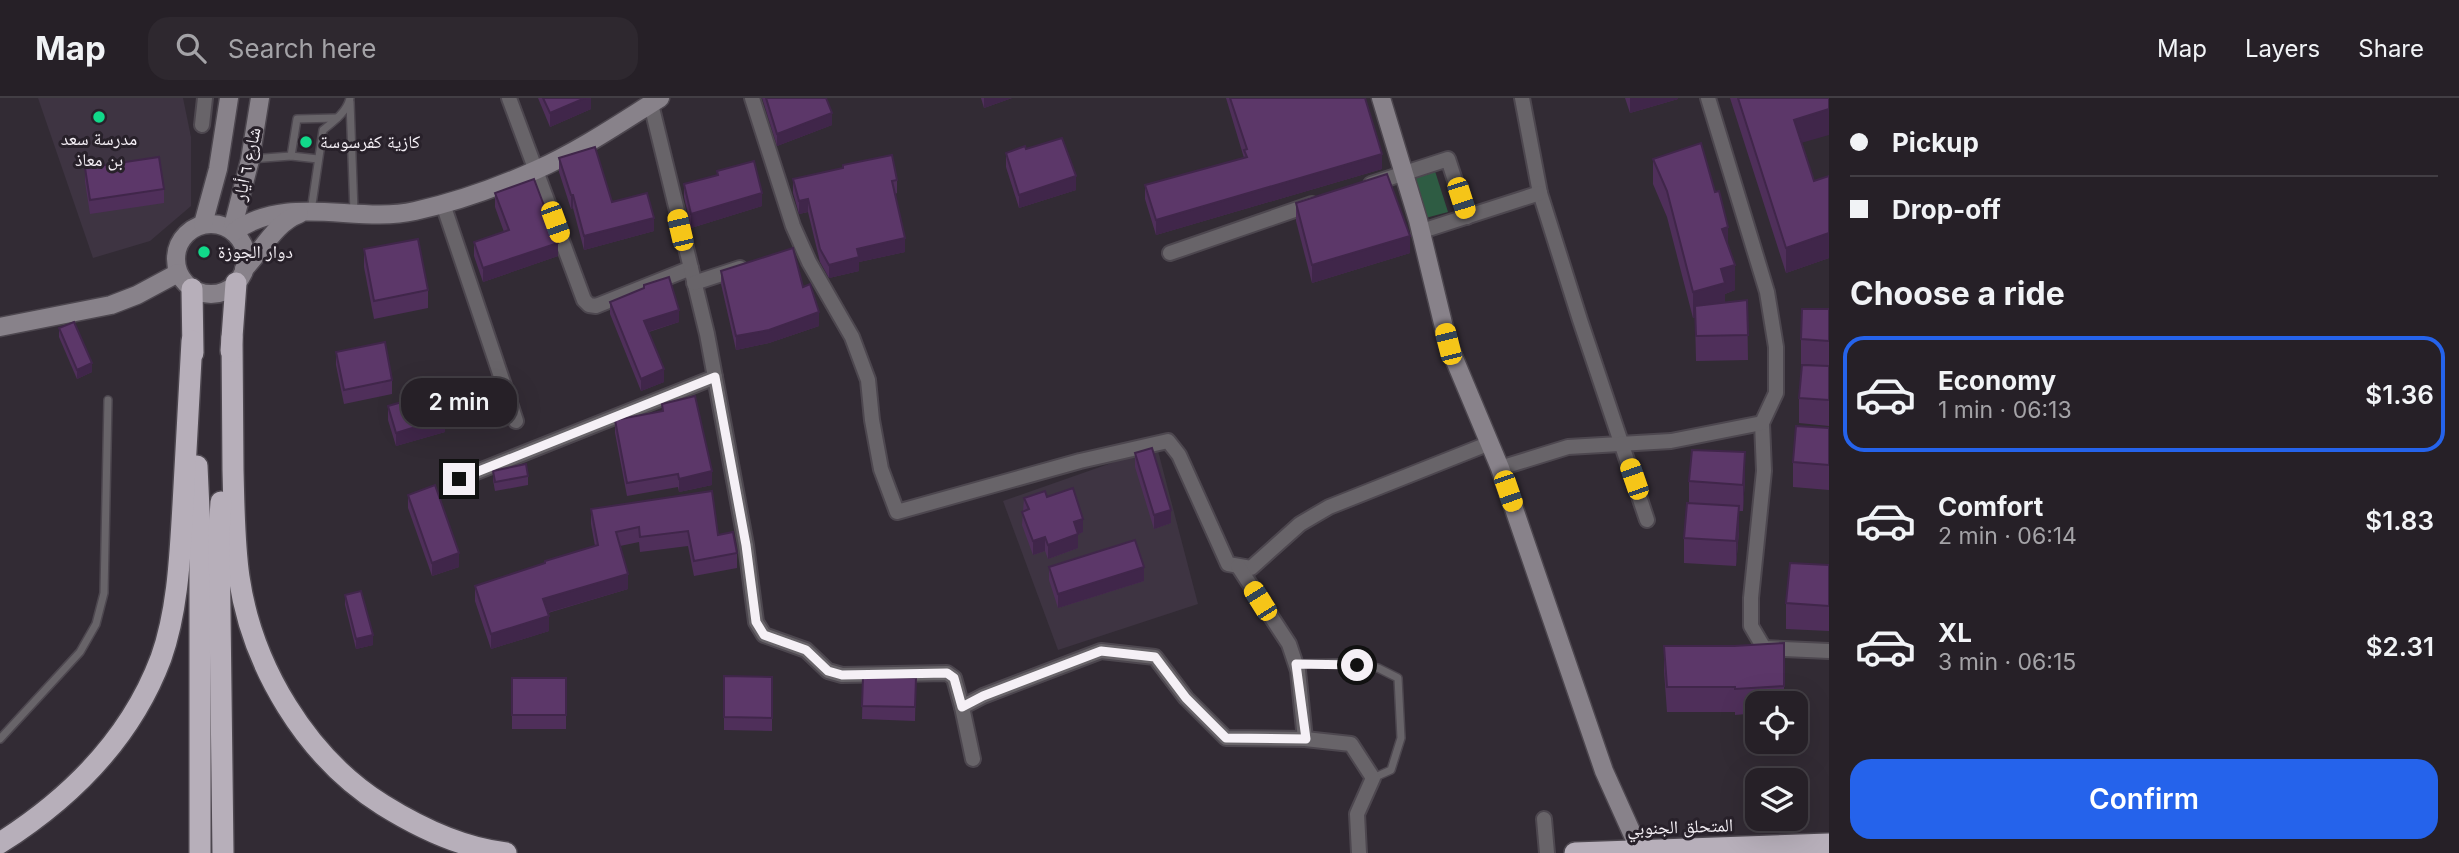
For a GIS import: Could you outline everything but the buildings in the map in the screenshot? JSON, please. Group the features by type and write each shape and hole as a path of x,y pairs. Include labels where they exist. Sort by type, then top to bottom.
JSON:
{"highway":[{"path":"223,853 219,533 232,337 240,276"},
{"path":"185,281 192,341 200,531 200,853"},
{"path":"232,337 234,530 239,579 250,625 264,663 284,701 309,738 366,794 404,818 444,838 506,853"},
{"path":"0,843 38,819 67,793 116,741 142,700 162,656 173,607 180,556 192,341"},
{"name":"المتحلق الجنوبي","path":"1575,853 1829,844"}],"street":[{"path":"202,125 205,98"},
{"name":"شارع ٦ أيار","path":"203,224 218,169 229,98"},
{"name":"شارع ٦ أيار","path":"233,231 250,160 260,98"},
{"path":"509,98 584,300 589,305 596,306 692,276 755,264"},
{"path":"752,98 793,226 797,250 852,337 864,369 872,397 872,419 881,469 897,512 1080,461 1168,441 1179,455 1228,564 1251,568 1300,524 1329,507 1489,443"},
{"path":"1381,98 1404,172 1448,344 1500,468 1604,771 1640,851"},
{"path":"1522,98 1541,193 1647,520"},
{"path":"1708,98 1767,292 1776,347 1776,393 1762,423 1764,471 1751,598 1751,626 1764,648 1829,652"},
{"path":"233,231 254,219 271,215 308,211 379,214 411,212 443,204 536,170 655,101 715,377 746,545 756,622 764,635 806,650 828,671 842,675 947,673 954,678 973,759"},
{"path":"1352,190 1448,159 1467,217"},
{"path":"1419,232 1541,193"},
{"path":"1170,253 1326,199"},
{"path":"443,204 516,421"},
{"path":"240,276 245,249 233,231 213,223 203,224 192,228 178,245 175,264 185,281 210,294 229,289 240,276 278,228 290,217 308,211"},
{"path":"0,327 111,305 185,281"},
{"path":"459,479 715,377"},
{"path":"1500,468 1568,447 1671,441 1762,423"},
{"path":"1238,566 1289,644 1296,664 1306,739"},
{"path":"962,707 983,696 1101,651 1155,657 1186,698 1226,738 1306,739 1351,744 1373,778 1357,814 1359,853"},
{"path":"1544,819 1547,853"}],"lane":[{"path":"308,211 323,130 338,118 350,100"},
{"path":"350,100 354,213"},
{"path":"291,156 297,119 338,118"},
{"path":"250,160 291,156 318,159"},
{"path":"0,739 80,652 101,609 106,578 108,400"},
{"path":"1296,664 1336,663 1378,667 1398,678 1401,738 1391,770 1373,778"}],"shaded area":[{"path":"38,98 183,98 191,137 191,206 150,241 93,258"},
{"path":"1157,447 1198,604 1058,650 1003,501"}],"green space":[{"path":"1434,168 1448,212 1418,220 1406,179"}],"place":[{"name":"مدرسة سعد بن معاذ","path":"99,117"},
{"name":"كازية كفرسوسة","path":"306,142"},
{"name":"دوار الجوزة","path":"204,252"}],"route":[{"path":"459,479 715,377 746,545 756,622 764,635 806,650 828,671 842,675 947,673 954,678 962,707 983,696 1101,651 1155,657 1186,698 1226,738 1306,739 1296,664 1357,665"}]}
